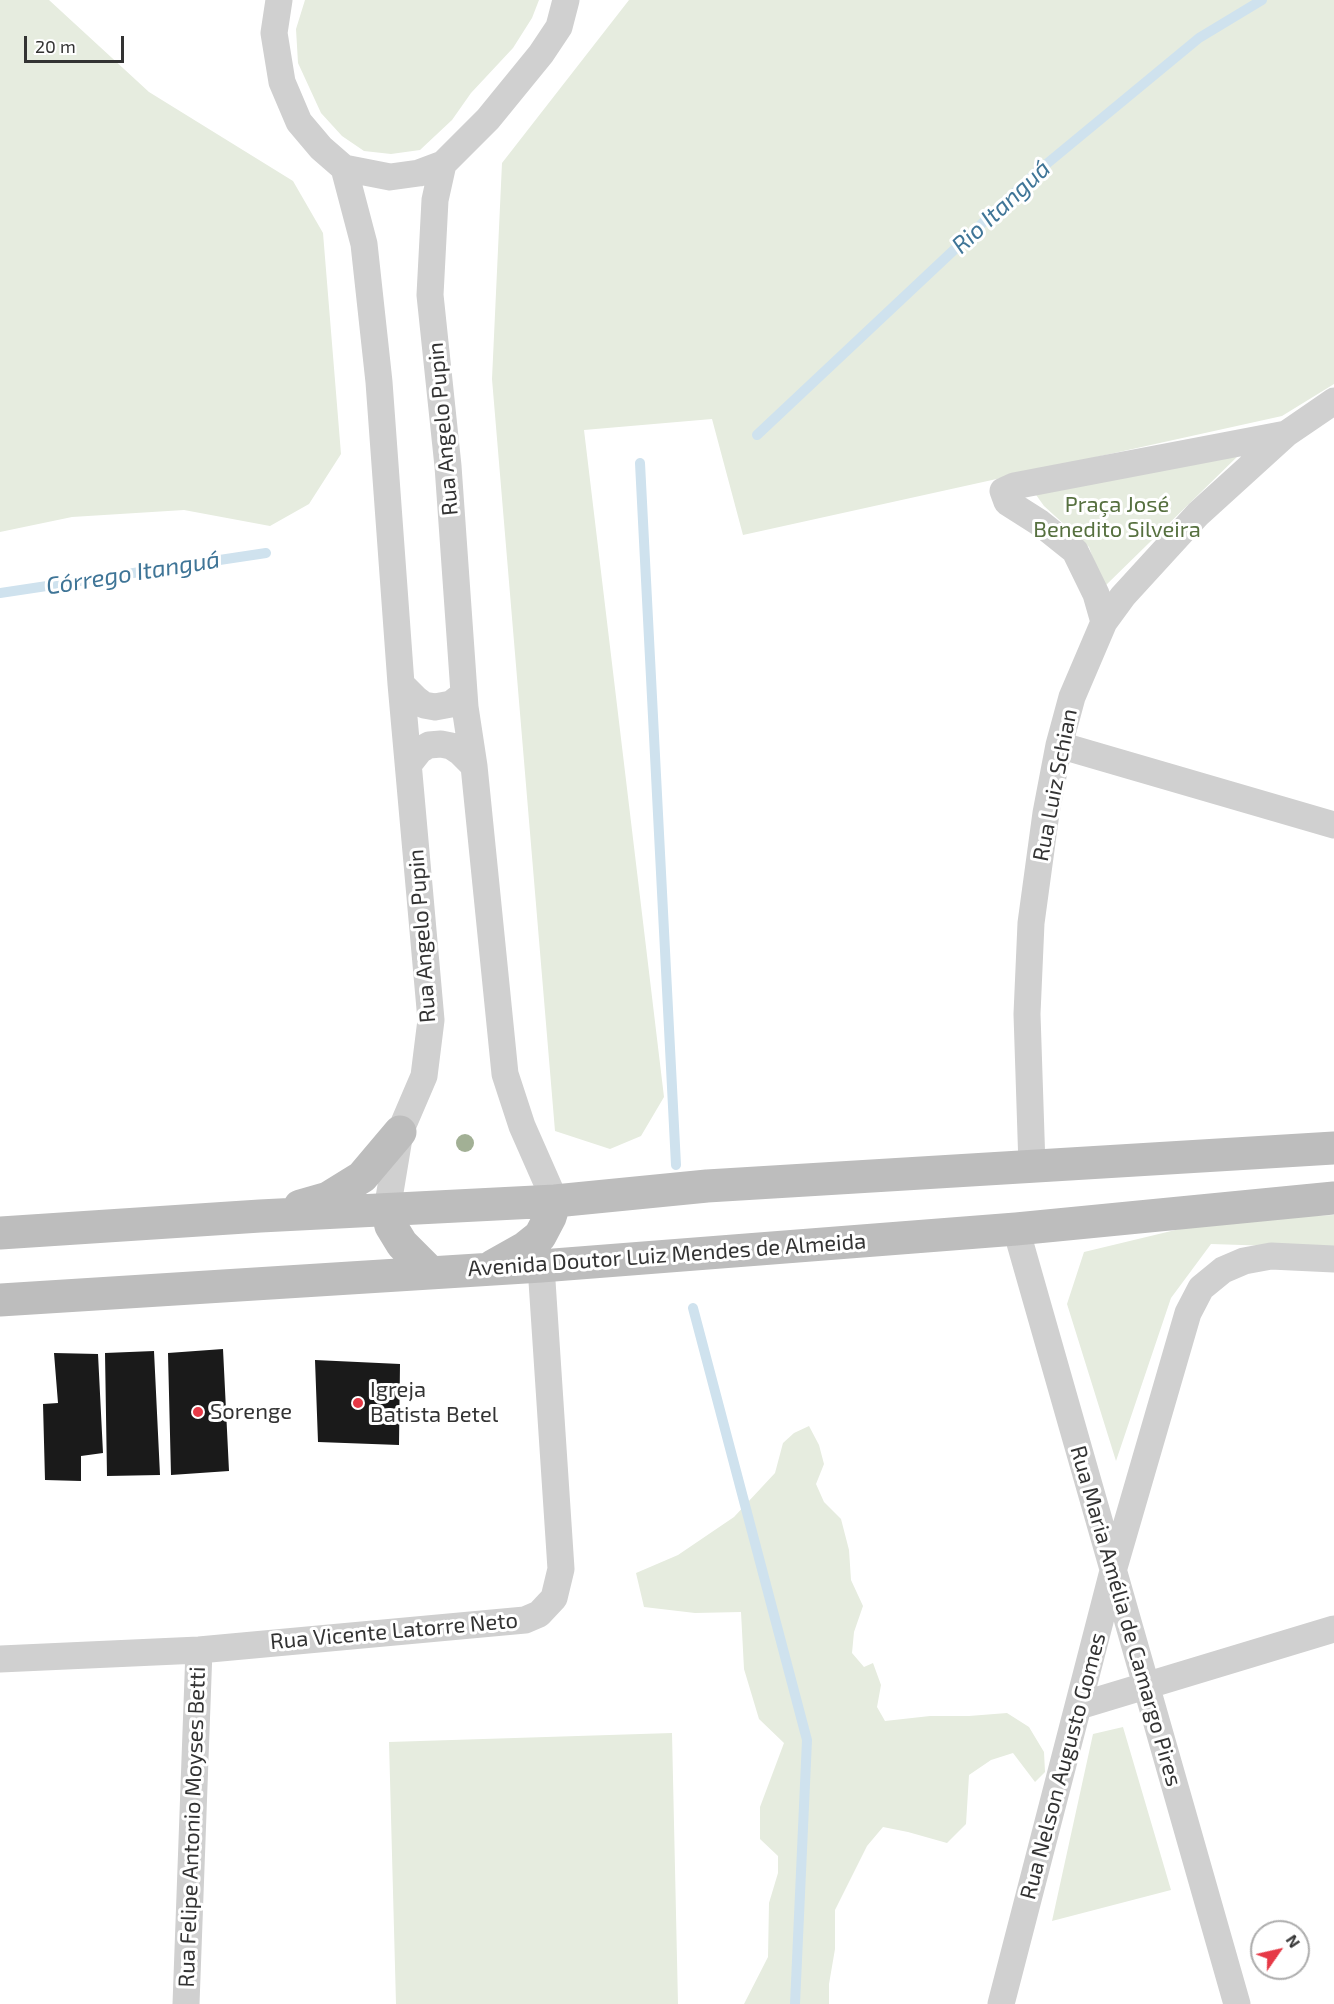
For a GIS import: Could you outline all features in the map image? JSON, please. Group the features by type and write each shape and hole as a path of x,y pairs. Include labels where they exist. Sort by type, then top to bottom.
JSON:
{"main road":[{"path":"260,1216 328,1198 362,1177 400,1132"},
{"path":"0,1233 260,1216 555,1201 707,1186 1334,1148"},
{"name":"Avenida Doutor Luiz Mendes de Almeida","path":"0,1300 541,1266 1016,1229 1334,1198"},
{"path":"487,1269 525,1248 540,1236 555,1201"},
{"path":"387,1210 391,1226 402,1244 430,1272"}],"street":[{"path":"279,0 273,33 282,82 299,122 321,148 344,168 390,177 419,173 443,164 495,112 541,54 559,27 583,0"},
{"path":"559,27 566,0"},
{"name":"Rua Angelo Pupin","path":"443,164 435,200 430,295 448,466 464,694 474,766 505,1074 522,1126 555,1201"},
{"name":"Rua Angelo Pupin","path":"344,168 364,244 379,382 401,684 431,1020 424,1076 400,1132 387,1210"},
{"name":"Rua Luiz Schian","path":"1032,1166 1027,1014 1031,923 1046,813 1059,745 1072,698 1104,622 1123,596 1198,514 1286,434 1334,401"},
{"path":"1104,622 1096,594 1075,551 1040,523 1007,502 1003,491 1014,486 1286,434"},
{"path":"401,684 424,705 435,707 451,704 464,694"},
{"path":"409,764 420,750 429,745 441,744 451,746 460,752 474,766"},
{"path":"1059,745 1334,825"},
{"name":"Rua Maria Amélia de Camargo Pires","path":"1016,1229 1237,2004"},
{"name":"Rua Nelson Augusto Gomes","path":"1001,2004 1113,1571 1188,1313 1201,1288 1223,1270 1244,1261 1271,1256 1334,1259"},
{"name":"Rua Vicente Latorre Neto","path":"0,1659 199,1650 525,1620 539,1614 554,1598 561,1569 541,1266"},
{"path":"1079,1707 1334,1629"},
{"name":"Rua Felipe Antonio Moyses Betti","path":"186,2004 199,1650"}],"green space":[{"path":"0,0 49,0 149,92 293,181 323,233 341,454 309,504 270,526 184,510 72,517 0,532"},
{"path":"305,0 539,0 532,18 513,48 471,93 452,120 420,150 391,154 364,151 342,136 321,113 298,63 296,29"},
{"path":"629,0 1334,0 1334,384 1282,416 743,535 712,419 584,430 664,1097 641,1136 610,1149 555,1131 492,379 502,163"},
{"name":"Praça José Benedito Silveira","path":"1241,453 1103,588 1089,547 1044,506 1034,492"},
{"path":"1334,1215 1334,1248 1211,1244 1171,1298 1116,1461 1067,1304 1084,1252 1217,1220"},
{"path":"809,1426 819,1445 824,1464 816,1484 824,1502 841,1519 849,1550 851,1580 863,1606 854,1632 852,1653 864,1667 873,1663 881,1685 877,1707 885,1721 930,1716 1007,1713 1029,1727 1044,1752 1045,1772 1035,1782 1013,1753 991,1760 969,1775 966,1824 947,1843 883,1827 867,1846 835,1910 835,1949 829,1984 829,2004 744,2004 768,1957 769,1903 778,1873 778,1856 760,1839 760,1807 784,1743 759,1719 744,1669 741,1612 695,1613 644,1607 636,1573 678,1555 734,1517 775,1473 783,1443 794,1433"},
{"path":"1123,1727 1171,1890 1052,1921 1093,1734"},
{"path":"672,1733 678,2004 396,2004 389,1742"}],"building":[{"name":"Sorenge","path":"223,1349 229,1471 171,1475 168,1353"},
{"path":"154,1351 160,1475 107,1476 105,1353"},
{"path":"54,1353 98,1354 103,1453 81,1456 81,1481 45,1480 43,1404 58,1403"},
{"name":"Igreja Batista Betel","path":"315,1360 400,1364 399,1445 318,1442"}],"waterway":[{"name":"Rio Itanguá","path":"757,435 1038,171 1199,38 1262,0"},
{"path":"640,463 676,1165"},
{"name":"Córrego Itanguá","path":"0,593 266,553"},
{"path":"693,1308 807,1740 795,2004"}],"place":[{"name":"Igreja Batista Betel","path":"358,1403"},
{"name":"Sorenge","path":"198,1412"}]}
